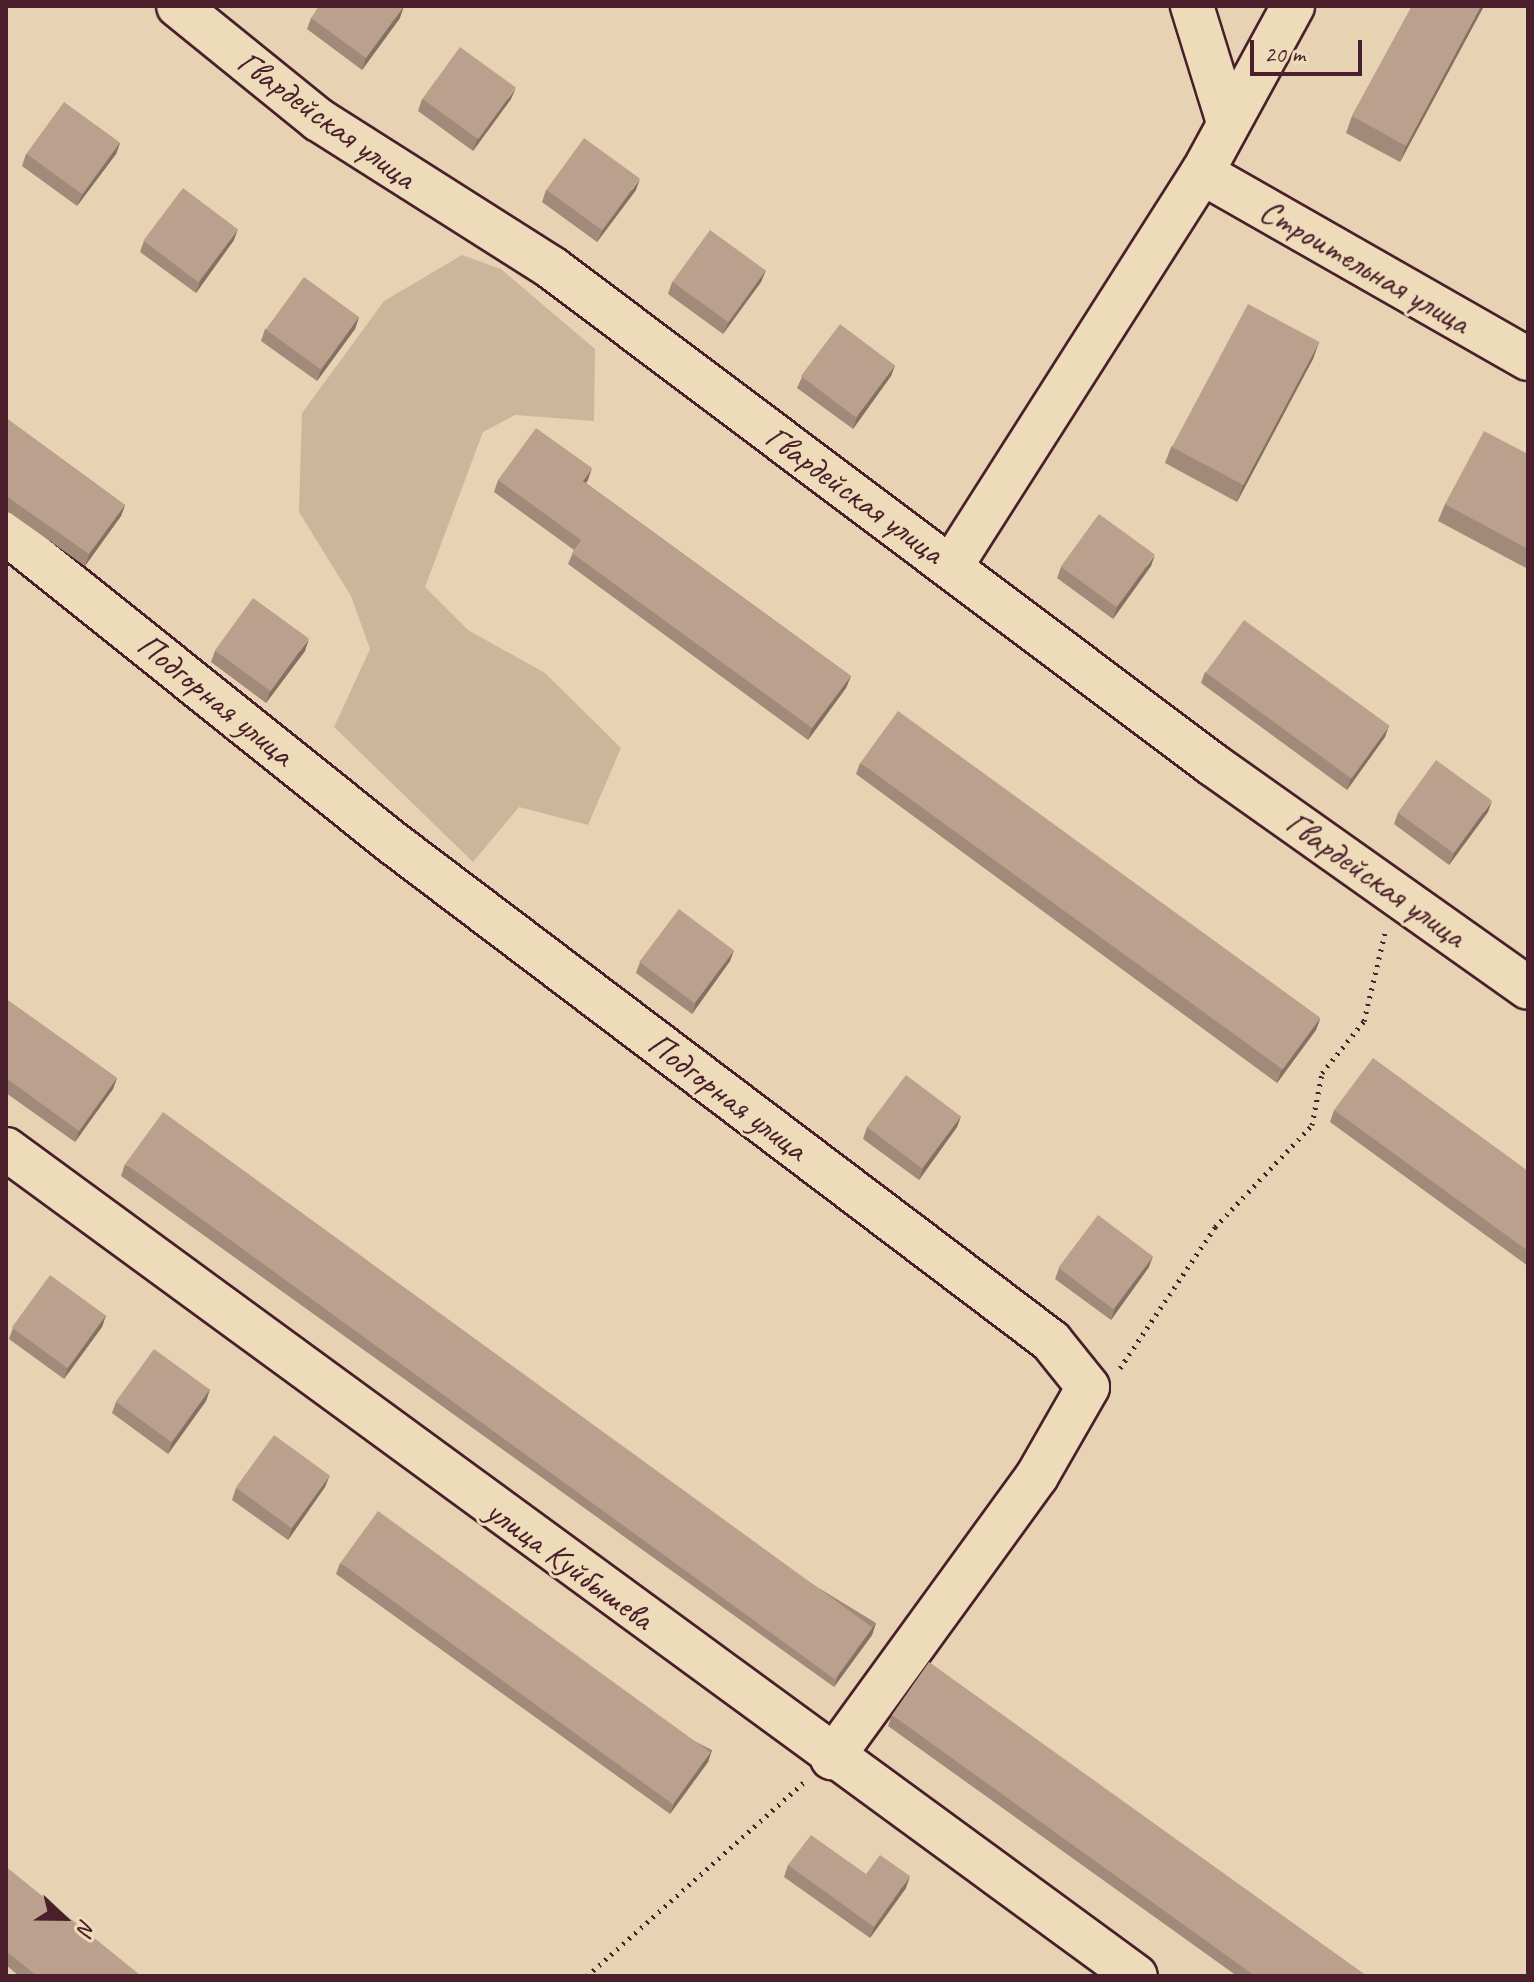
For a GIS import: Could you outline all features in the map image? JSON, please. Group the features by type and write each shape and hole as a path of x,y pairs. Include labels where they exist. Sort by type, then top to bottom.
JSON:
{"street":[{"name":"Гвардейская улица","path":"178,6 319,120 552,268 952,565 1212,764 1528,988"},
{"path":"1192,6 1228,122"},
{"path":"952,565 1202,173 1284,12"},
{"name":"Строительная улица","path":"1202,173 1528,359"},
{"name":"Подгорная улица","path":"6,533 393,843 1051,1341 1088,1387"},
{"name":"улица Куйбышева","path":"6,1149 832,1758 1136,1976"},
{"path":"832,1758 1037,1476 1088,1387"}],"path":[{"path":"1088,1387 1131,1361 1215,1227 1312,1125 1322,1073 1364,1021 1394,892"},
{"path":"587,1976 832,1758"}],"shaded area":[{"path":"462,255 501,269 595,349 594,421 515,415 483,432 425,587 468,630 545,673 621,748 588,825 519,807 473,862 334,727 370,649 351,596 299,512 302,413 384,301"}],"building":[{"path":"319,6 404,6 366,58 311,18"},
{"path":"1412,6 1481,6 1406,146 1352,116"},
{"path":"460,47 516,88 478,139 422,99"},
{"path":"64,102 120,143 82,194 26,154"},
{"path":"584,138 640,179 602,230 546,190"},
{"path":"183,188 238,230 198,282 143,241"},
{"path":"710,230 766,271 728,322 672,282"},
{"path":"304,277 359,317 321,370 266,330"},
{"path":"1248,304 1320,342 1243,485 1172,447"},
{"path":"840,324 895,366 856,417 801,376"},
{"path":"6,418 125,505 89,554 6,496"},
{"path":"536,428 592,468 583,481 851,676 812,728 572,553 581,540 498,480"},
{"path":"1484,431 1528,454 1528,549 1445,504"},
{"path":"1099,514 1155,555 1117,607 1061,567"},
{"path":"253,598 309,639 271,691 215,651"},
{"path":"1244,620 1390,726 1351,778 1206,673"},
{"path":"898,711 1320,1018 1283,1070 860,763"},
{"path":"1436,760 1492,801 1454,853 1398,813"},
{"path":"679,909 734,951 694,1003 639,962"},
{"path":"6,999 117,1078 79,1131 6,1078"},
{"path":"1373,1058 1528,1171 1528,1251 1334,1110"},
{"path":"906,1075 961,1117 922,1168 867,1127"},
{"path":"163,1112 873,1627 835,1679 125,1164"},
{"path":"1098,1215 1153,1257 1113,1309 1058,1268"},
{"path":"50,1275 106,1316 68,1368 12,1328"},
{"path":"154,1349 210,1390 172,1442 116,1402"},
{"path":"274,1435 330,1476 292,1528 236,1488"},
{"path":"378,1511 711,1753 673,1804 340,1563"},
{"path":"929,1662 1367,1976 1255,1976 892,1715"},
{"path":"811,1835 866,1874 880,1855 910,1876 874,1927 788,1865"},
{"path":"6,1867 141,1976 37,1976 6,1951"}]}
